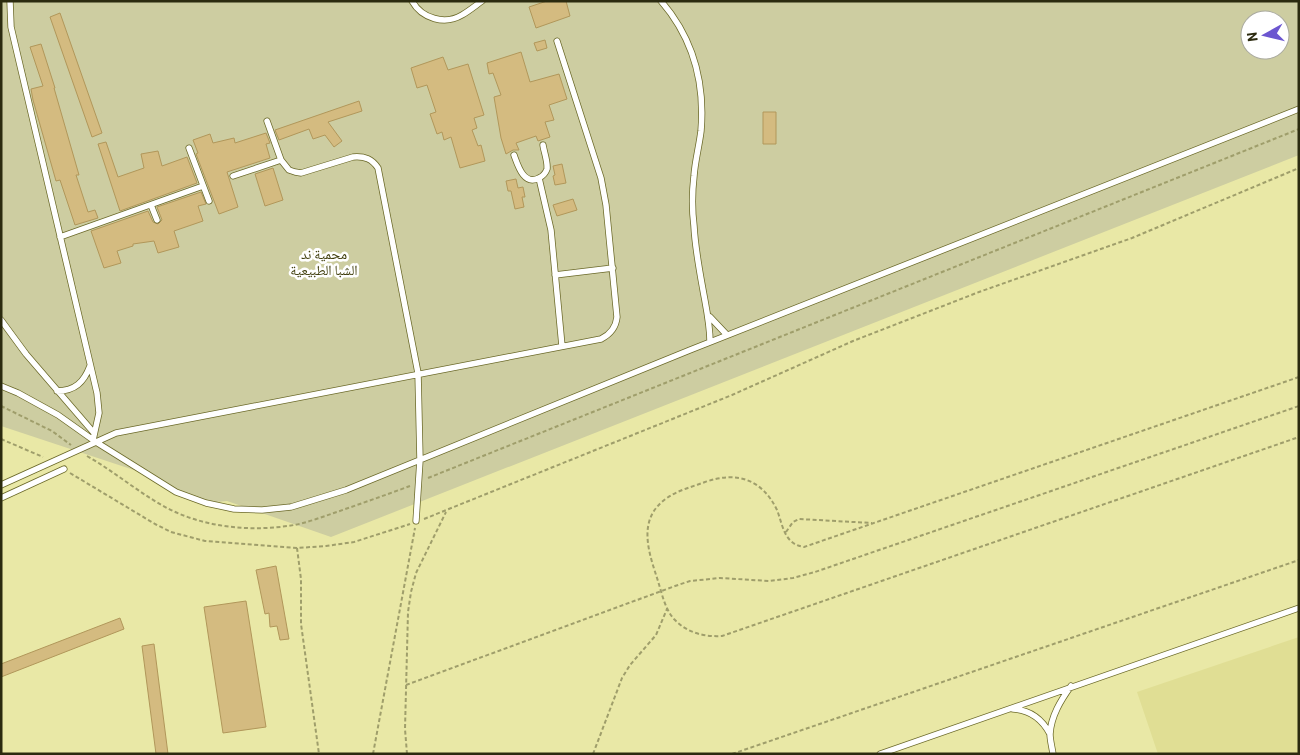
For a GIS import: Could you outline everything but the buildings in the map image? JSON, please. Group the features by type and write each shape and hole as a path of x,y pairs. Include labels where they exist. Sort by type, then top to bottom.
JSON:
{"lane":[{"path":"412,1 422,13 442,20 461,16 482,1"},
{"path":"661,1 683,31 698,71 702,113 694,177 693,224 699,270 708,315 710,342"},
{"path":"10,2 11,28 98,403 99,413 94,441"},
{"path":"1,485 52,463 94,441 116,433 601,339 606,336 614,328 617,317 606,205 601,178 557,41"},
{"path":"1,386 58,415 94,441 176,492 206,503 234,509 262,510 291,507 346,490 727,335 1299,109"},
{"path":"268,121 281,160 289,170 301,173 361,156 374,162 378,168 418,373 420,460 416,521"},
{"path":"514,155 523,176 528,179 539,178 547,168 543,145"},
{"path":"190,148 209,201"},
{"path":"233,176 281,160"},
{"path":"539,178 550,230 562,346"},
{"path":"60,238 203,186"},
{"path":"152,205 156,220"},
{"path":"555,275 613,268"},
{"path":"708,315 727,335"},
{"path":"1,320 26,354 94,433"},
{"path":"57,391 75,388 82,382 90,366"},
{"path":"1,498 64,469"},
{"path":"880,754 1299,608"},
{"path":"1050,734 1060,704 1071,686"},
{"path":"1010,709 1030,712 1046,725 1050,734 1052,754"}],"path":[{"path":"64,469 155,524 179,534 213,542 297,548 354,542 399,529 732,396 853,341 978,292 1132,238 1299,168"},
{"path":"1299,377 804,547 796,545 789,540 767,494 756,485 744,479 730,476 716,478 677,492 665,499 655,509 649,522 646,536 648,550 667,609 674,620 696,634 722,636 1299,437"},
{"path":"406,685 661,590 690,581 705,579 769,581 793,578 815,572 1299,406"},
{"path":"1,439 30,450 52,463"},
{"path":"407,754 405,729 406,685 408,612 411,592 416,573 446,510"},
{"path":"785,532 788,526 799,519 875,523"},
{"path":"372,754 416,521"},
{"path":"297,548 301,579 301,624 319,754"},
{"path":"732,754 1299,560"},
{"path":"593,754 622,678 630,665 656,635 667,609"}],"shaded area":[{"path":"1299,637 1299,754 1158,754 1137,692"}],"green space":[{"name":"محمية ند الشبا الطبيعية","path":"1,1 1299,1 1299,155 331,537 227,501 206,503 146,474 1,426"}]}
